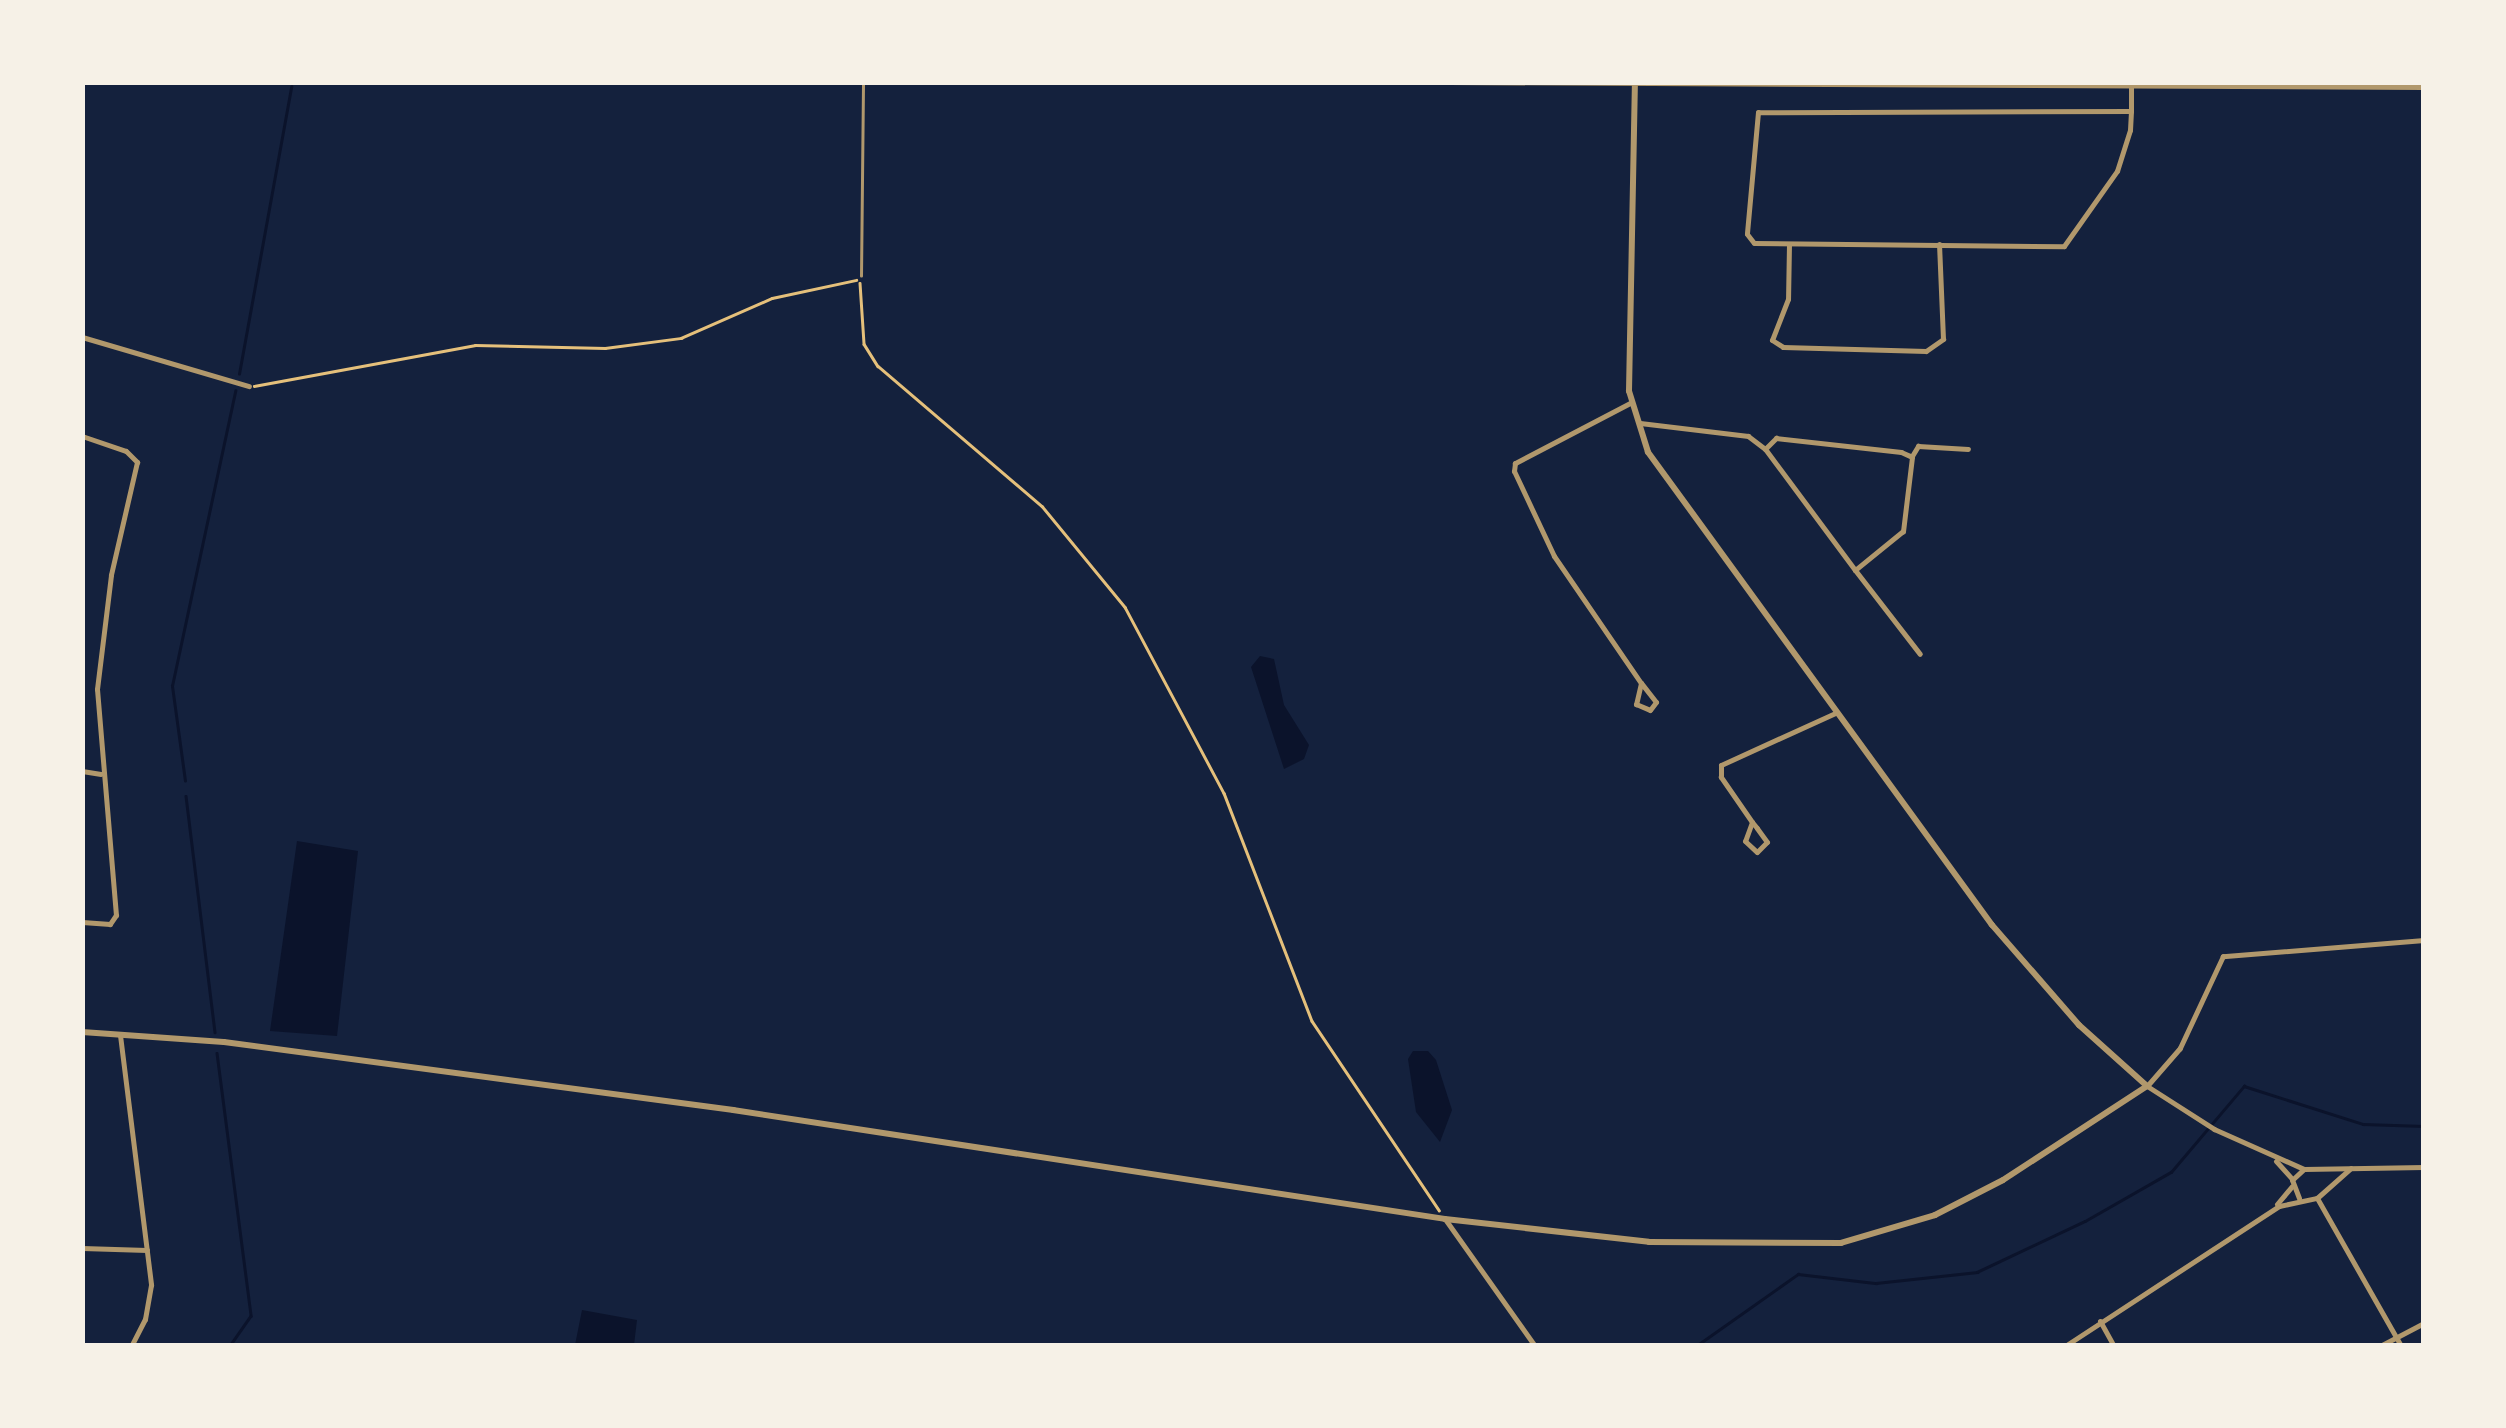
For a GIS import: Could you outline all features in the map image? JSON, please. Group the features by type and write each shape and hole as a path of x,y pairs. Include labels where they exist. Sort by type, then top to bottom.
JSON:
{"street":[{"path":"1450,82 2424,87"},
{"path":"1635,83 1630,404 1661,476 2032,974 2146,1086 2214,1129 2304,1169 2424,1166"},
{"path":"2131,86 2131,111 2117,172 2064,246 1754,243 1747,234 1758,112 2131,111"},
{"path":"1789,244 1788,299 1772,340 1783,347 1926,351 1939,348 1943,339 1939,244"},
{"path":"82,336 249,386"},
{"path":"1630,404 1514,462 1514,471 1554,556 1656,702 1650,710 1636,704 1640,682"},
{"path":"1637,423 1748,436 1766,449 1920,654"},
{"path":"82,436 126,451 137,462 102,633 96,689 116,915 110,924 82,922"},
{"path":"1766,449 1776,438 1912,456"},
{"path":"1854,570 1903,531 1912,456 1918,446 1968,448"},
{"path":"1752,822 1745,841 1756,852 1766,842 1721,777 1721,765 1835,714"},
{"path":"82,771 101,774"},
{"path":"82,1032 184,1036 734,1110 1445,1219 1724,1247 1841,1243 1970,1198 2146,1086 2180,1048 2223,956 2424,940"},
{"path":"120,1034 147,1250 146,1319 131,1346"},
{"path":"2270,1156 2300,1199"},
{"path":"2317,1198 2324,1186 2354,1167"},
{"path":"2268,1213 2304,1169"},
{"path":"2314,1170 2324,1186"},
{"path":"2065,1346 2268,1213 2300,1199 2317,1198"},
{"path":"2317,1198 2401,1346"},
{"path":"1445,1219 1535,1346"},
{"path":"82,1248 147,1250"},
{"path":"2100,1321 2114,1346"},
{"path":"2380,1346 2424,1324"}],"lane":[{"path":"861,276 863,82"}],"path":[{"path":"249,386 476,345 605,348 681,338 772,298 861,276 864,344 878,366 1042,506 1125,607 1224,794 1312,1020 1445,1219"}],"water":[{"path":"1260,656 1274,659 1284,705 1309,745 1304,759 1284,769 1251,667"},
{"path":"297,841 358,851 337,1036 270,1031"},
{"path":"1413,1051 1428,1051 1436,1060 1452,1110 1440,1142 1416,1112 1408,1059"},
{"path":"582,1310 637,1320 634,1345 575,1345"}],"waterway":[{"path":"239,374 291,87"},
{"path":"185,781 172,686 235,391"},
{"path":"186,796 215,1032"},
{"path":"217,1053 251,1316 230,1346"},
{"path":"1696,1346 1798,1274 1876,1283 1977,1272 2085,1221 2171,1172 2244,1086 2363,1124 2424,1126"}]}
